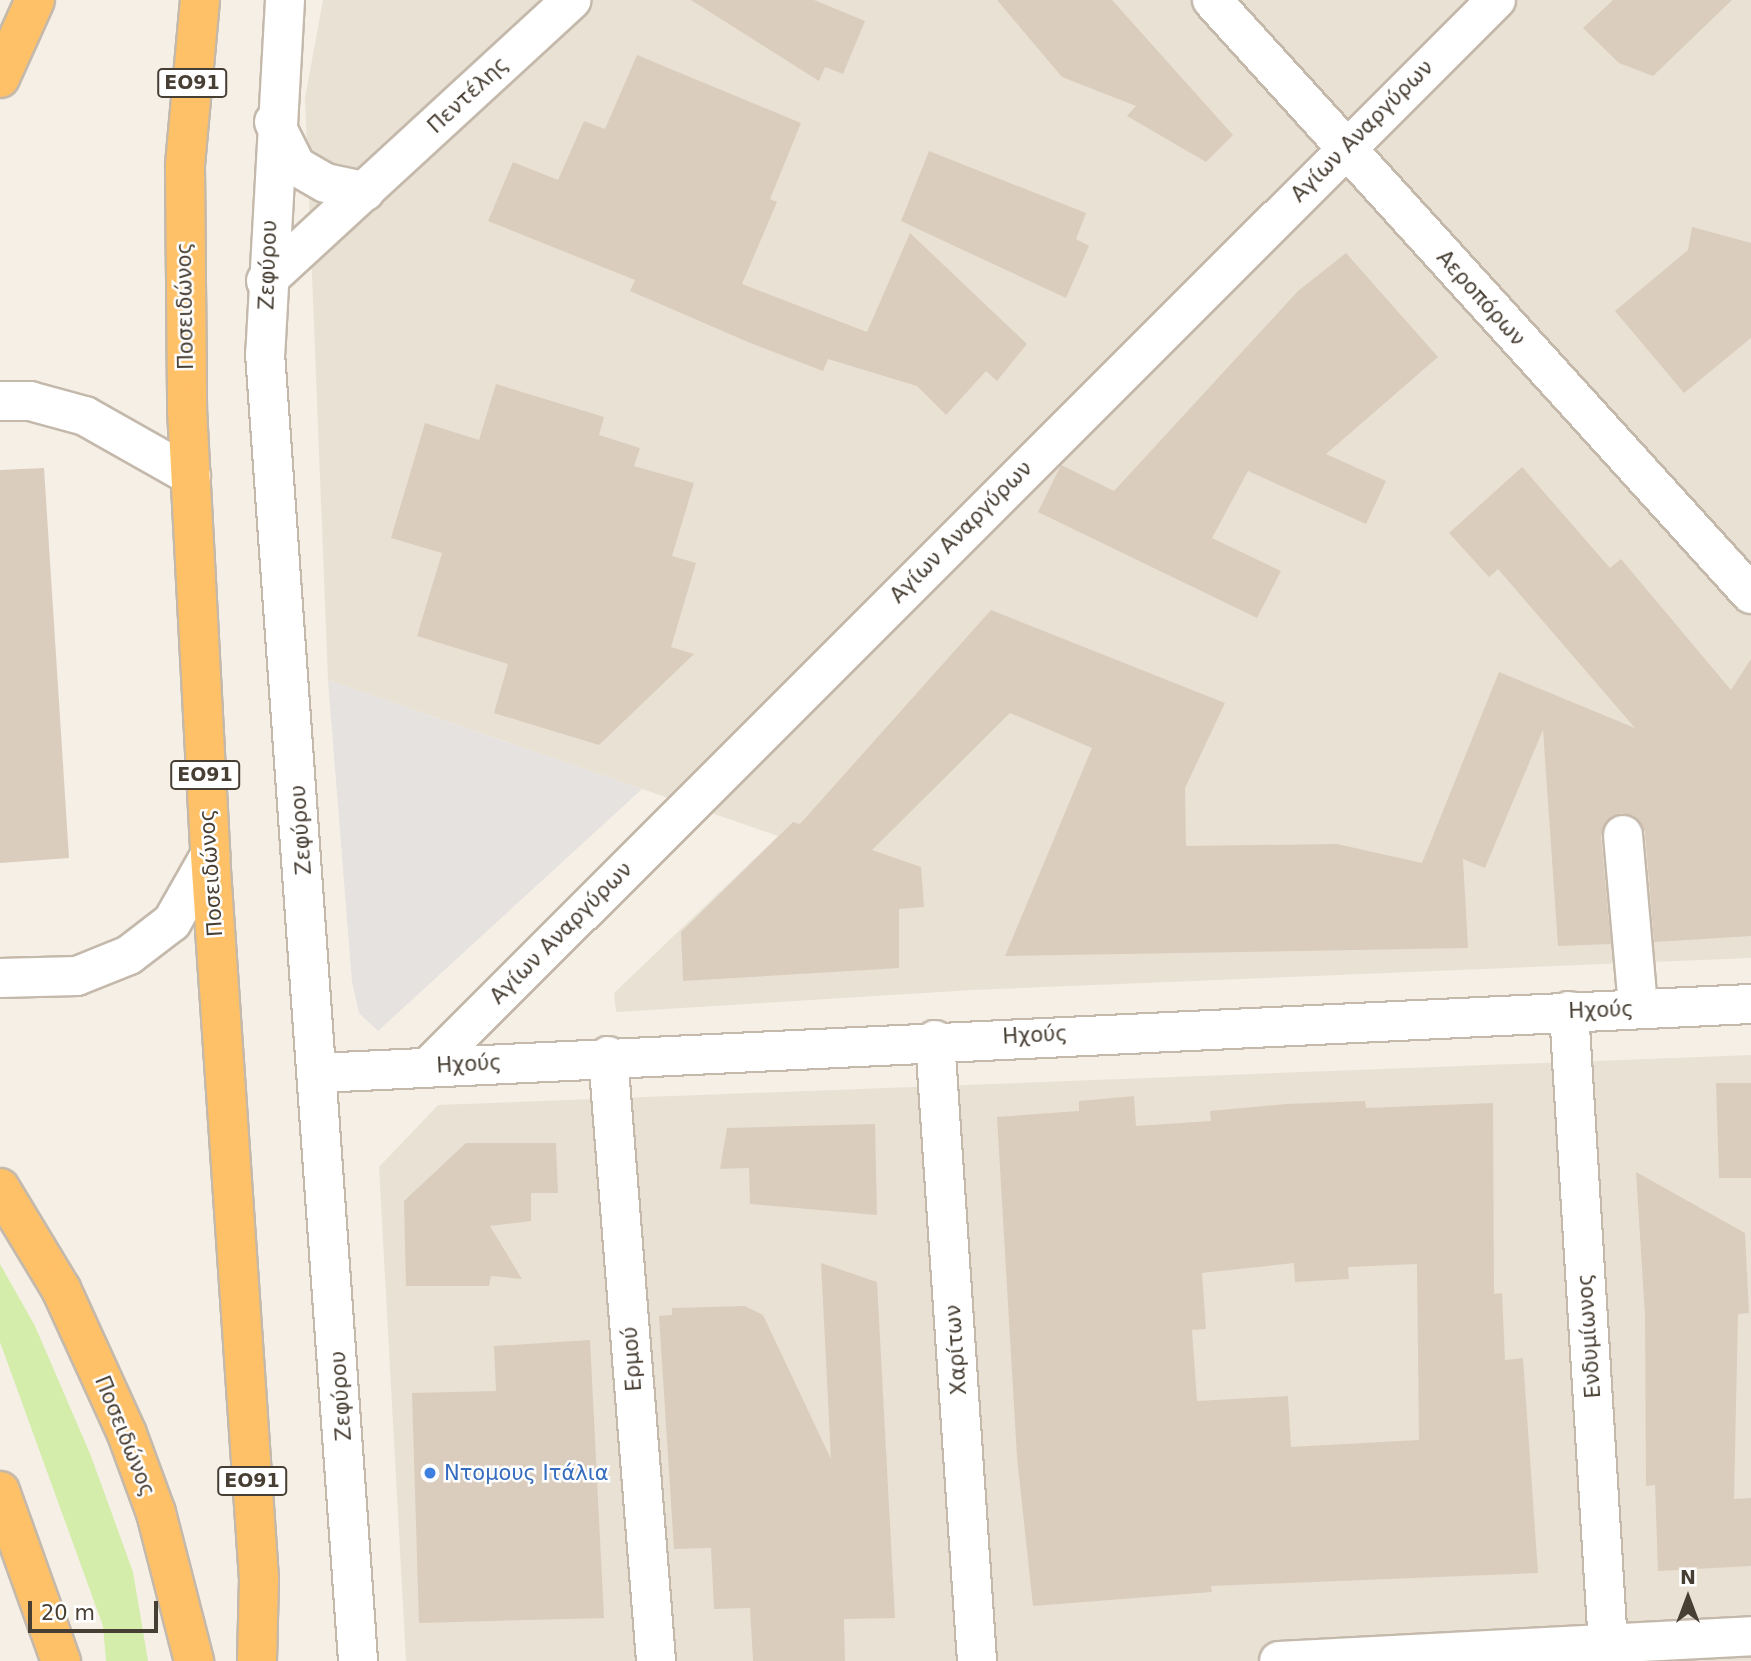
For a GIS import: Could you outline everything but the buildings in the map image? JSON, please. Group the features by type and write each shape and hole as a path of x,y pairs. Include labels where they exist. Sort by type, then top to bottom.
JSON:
{"highway":[{"path":"0,78 35,0"},
{"name":"Ποσειδώνος","path":"200,0 185,166 182,274 210,855 259,1579 257,1661"},
{"name":"Ποσειδώνος","path":"0,1188 61,1289 127,1434 156,1514 187,1650"},
{"path":"0,1491 61,1661"},
{"path":"259,1579 273,1661"}],"street":[{"name":"Ζεφύρου","path":"285,0 274,121 265,353 319,1073 358,1661"},
{"name":"Πεντέλης","path":"266,281 572,0"},
{"name":"Αεροπόρων","path":"1212,0 1751,594"},
{"name":"Αγίων Αναργύρων","path":"429,1066 1496,0"},
{"path":"274,121 296,166 326,183 365,191"},
{"path":"0,401 30,401 85,416 191,476"},
{"path":"1623,835 1638,1009"},
{"path":"0,978 77,976 129,955 172,922 210,855"},
{"name":"Ηχούς","path":"319,1073 935,1040 1751,1004"},
{"name":"Ενδυμίωνος","path":"1569,1011 1609,1652"},
{"name":"Χαρίτων","path":"935,1040 977,1661"},
{"name":"Ερμού","path":"608,1056 656,1661"},
{"path":"1279,1661 1609,1652 1751,1636"}],"shaded area":[{"path":"323,0 1751,0 1751,958 973,990 616,1012 614,993 778,836 328,680 305,98"},
{"path":"328,680 642,789 378,1031 359,1013 352,982"},
{"path":"1751,1055 1751,1661 406,1661 379,1167 438,1105"}],"green space":[{"path":"0,1264 35,1326 91,1456 133,1572 148,1661 106,1661 103,1626 0,1342"}],"place":[{"name":"Ντομους Ιτάλια","path":"430,1473"}]}
